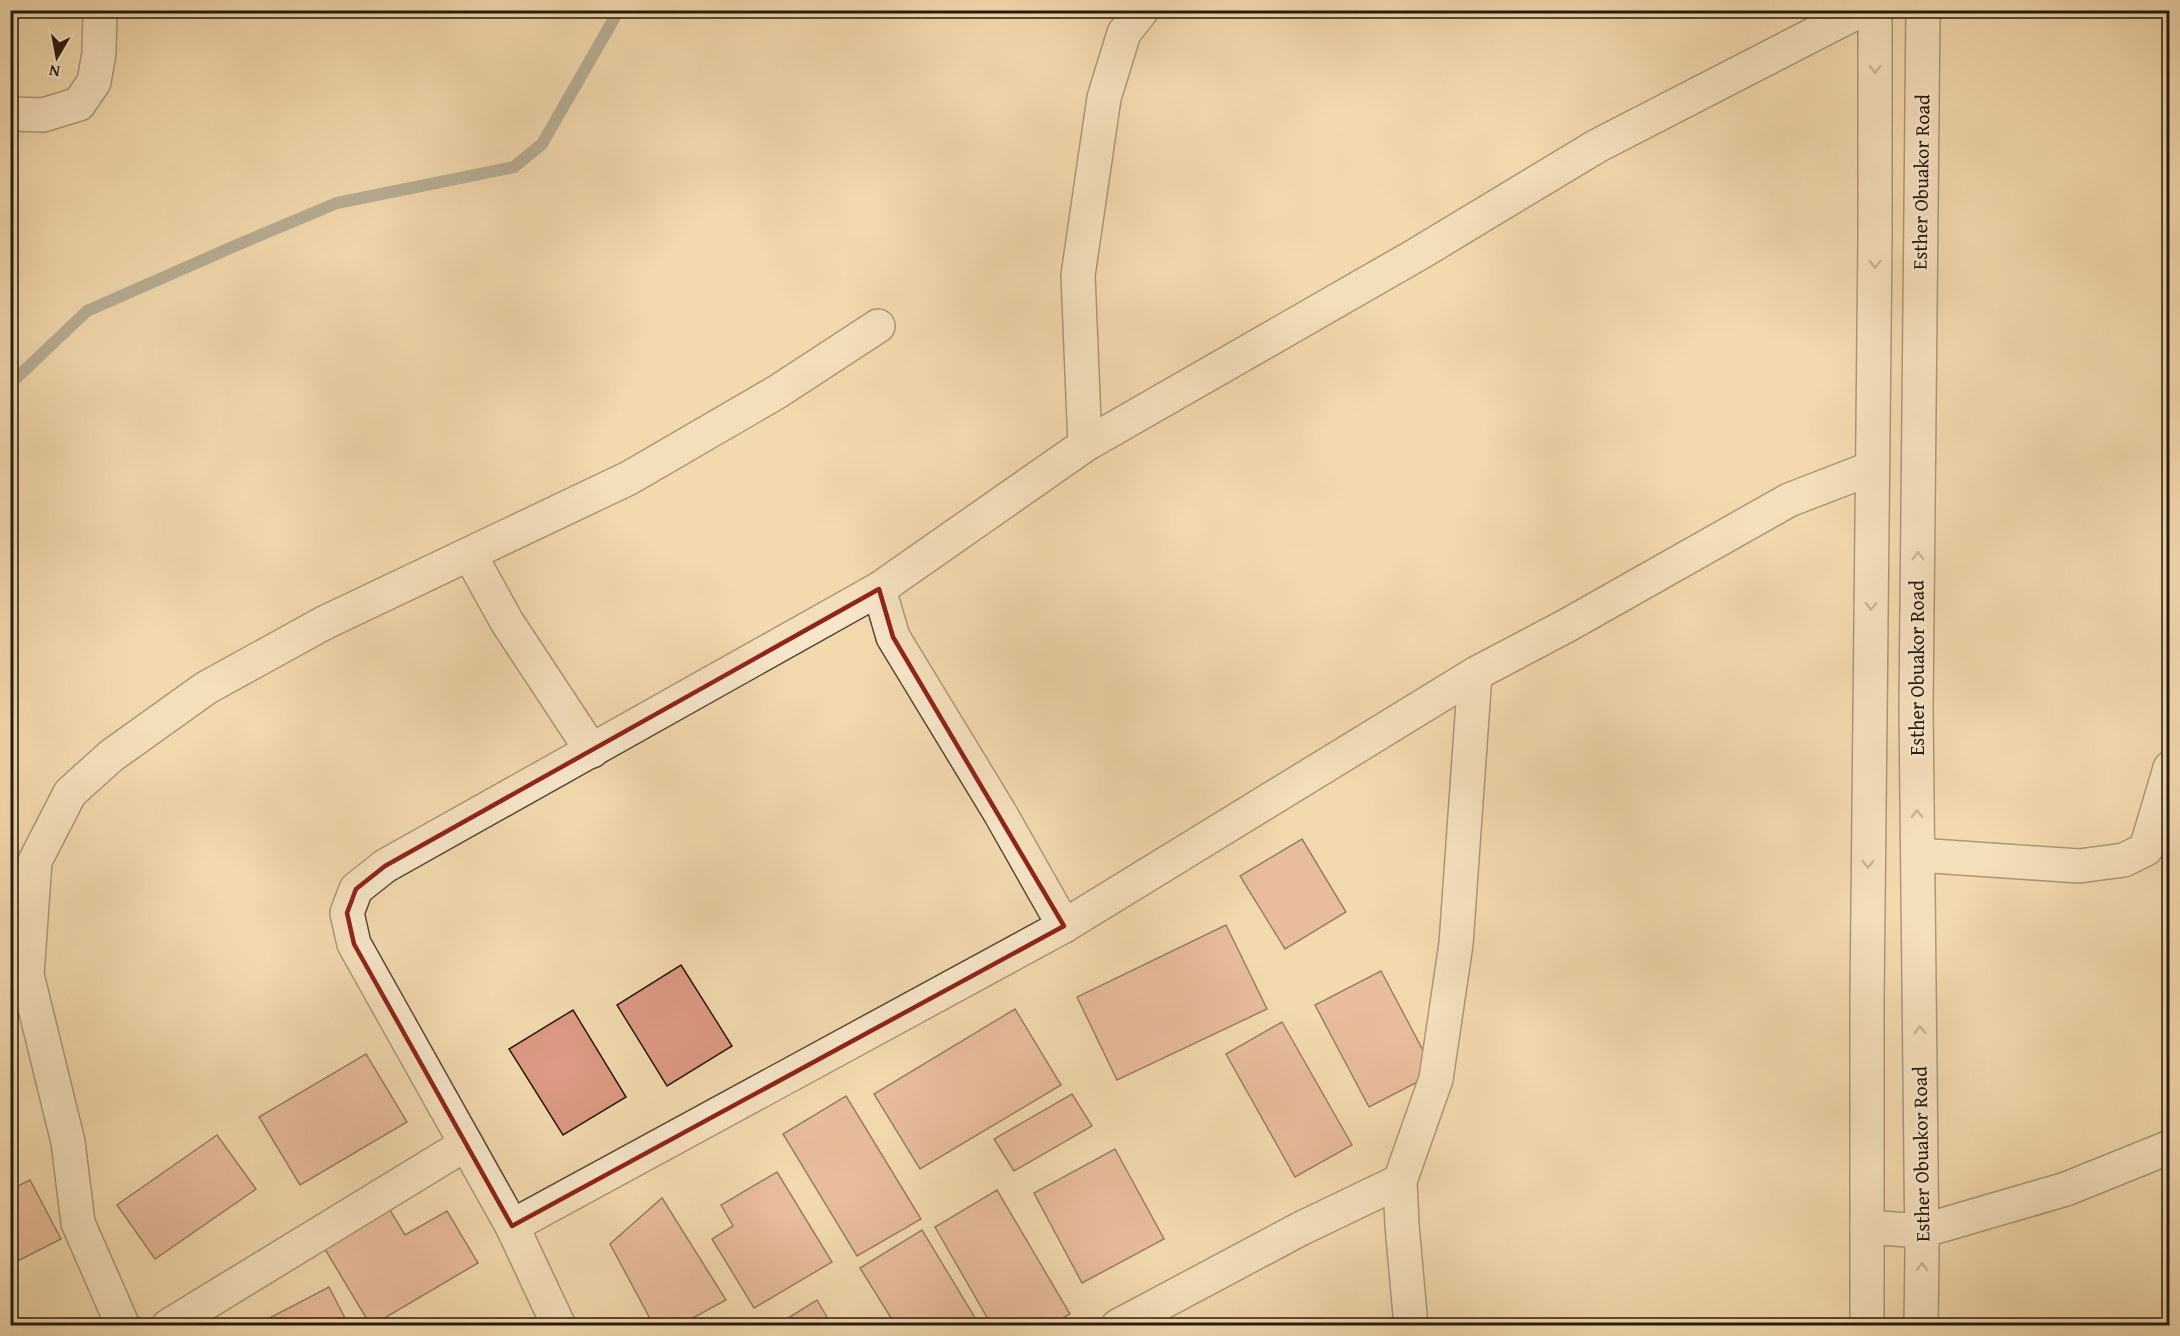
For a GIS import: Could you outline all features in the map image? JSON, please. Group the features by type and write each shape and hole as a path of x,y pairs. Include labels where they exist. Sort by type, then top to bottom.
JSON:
{"street":[{"path":"10,114 43,115 79,104 94,82 99,53 100,10"},
{"path":"1085,445 1078,274 1104,98 1124,33 1142,10"},
{"path":"559,1326 512,1226 354,944 346,913 356,889 385,866 879,589 1085,445 1418,254 1597,146 1861,10"},
{"path":"1868,1326 1867,1001 1875,10"},
{"name":"Esther Obuakor Road","path":"1921,1326 1916,709 1923,10"},
{"path":"123,1326 78,1223 68,1142 27,975 35,861 70,793 111,756 206,688 324,623 628,478 777,392 878,326"},
{"path":"512,1226 1064,926 1475,674 1566,626 1789,500 1872,468"},
{"path":"470,555 507,622 592,751"},
{"path":"879,589 893,638 1000,813 1064,926"},
{"path":"1411,1326 1400,1181 1436,1079 1456,944 1475,674"},
{"path":"1918,855 2079,866 2124,860 2146,849 2169,768"},
{"path":"168,1326 465,1144"},
{"path":"1867,1227 1922,1232 2066,1189 2168,1145"},
{"path":"1118,1326 1300,1229 1400,1181"}],"highlighted area":[{"path":"879,589 893,637 1064,926 512,1226 354,944 347,913 356,889 385,866"}],"building":[{"path":"1302,839 1346,912 1285,949 1240,876"},
{"path":"1226,925 1267,1009 1117,1080 1077,997"},
{"path":"681,965 732,1046 667,1086 617,1005"},
{"path":"1381,971 1435,1073 1369,1107 1315,1005"},
{"path":"1015,1009 1061,1085 920,1169 874,1094"},
{"path":"573,1010 626,1097 563,1135 509,1049"},
{"path":"1282,1022 1352,1145 1295,1177 1226,1054"},
{"path":"366,1054 407,1122 300,1185 259,1117"},
{"path":"1072,1094 1092,1126 1014,1171 994,1139"},
{"path":"846,1096 921,1219 857,1256 783,1134"},
{"path":"217,1135 256,1189 155,1259 117,1205"},
{"path":"1115,1149 1164,1239 1082,1283 1034,1193"},
{"path":"777,1172 832,1262 754,1308 712,1239 733,1226 721,1205"},
{"path":"30,1180 61,1239 10,1265 10,1190"},
{"path":"997,1190 1070,1314 1050,1326 992,1326 935,1227"},
{"path":"662,1198 726,1300 678,1326 654,1326 610,1244"},
{"path":"388,1207 405,1235 447,1211 478,1263 371,1326 323,1246"},
{"path":"922,1230 980,1326 896,1326 860,1268"},
{"path":"329,1287 349,1326 254,1326"},
{"path":"817,1300 832,1326 775,1326"}],"waterway":[{"path":"10,384 87,311 237,245 337,203 514,167 542,144 619,10"}]}
